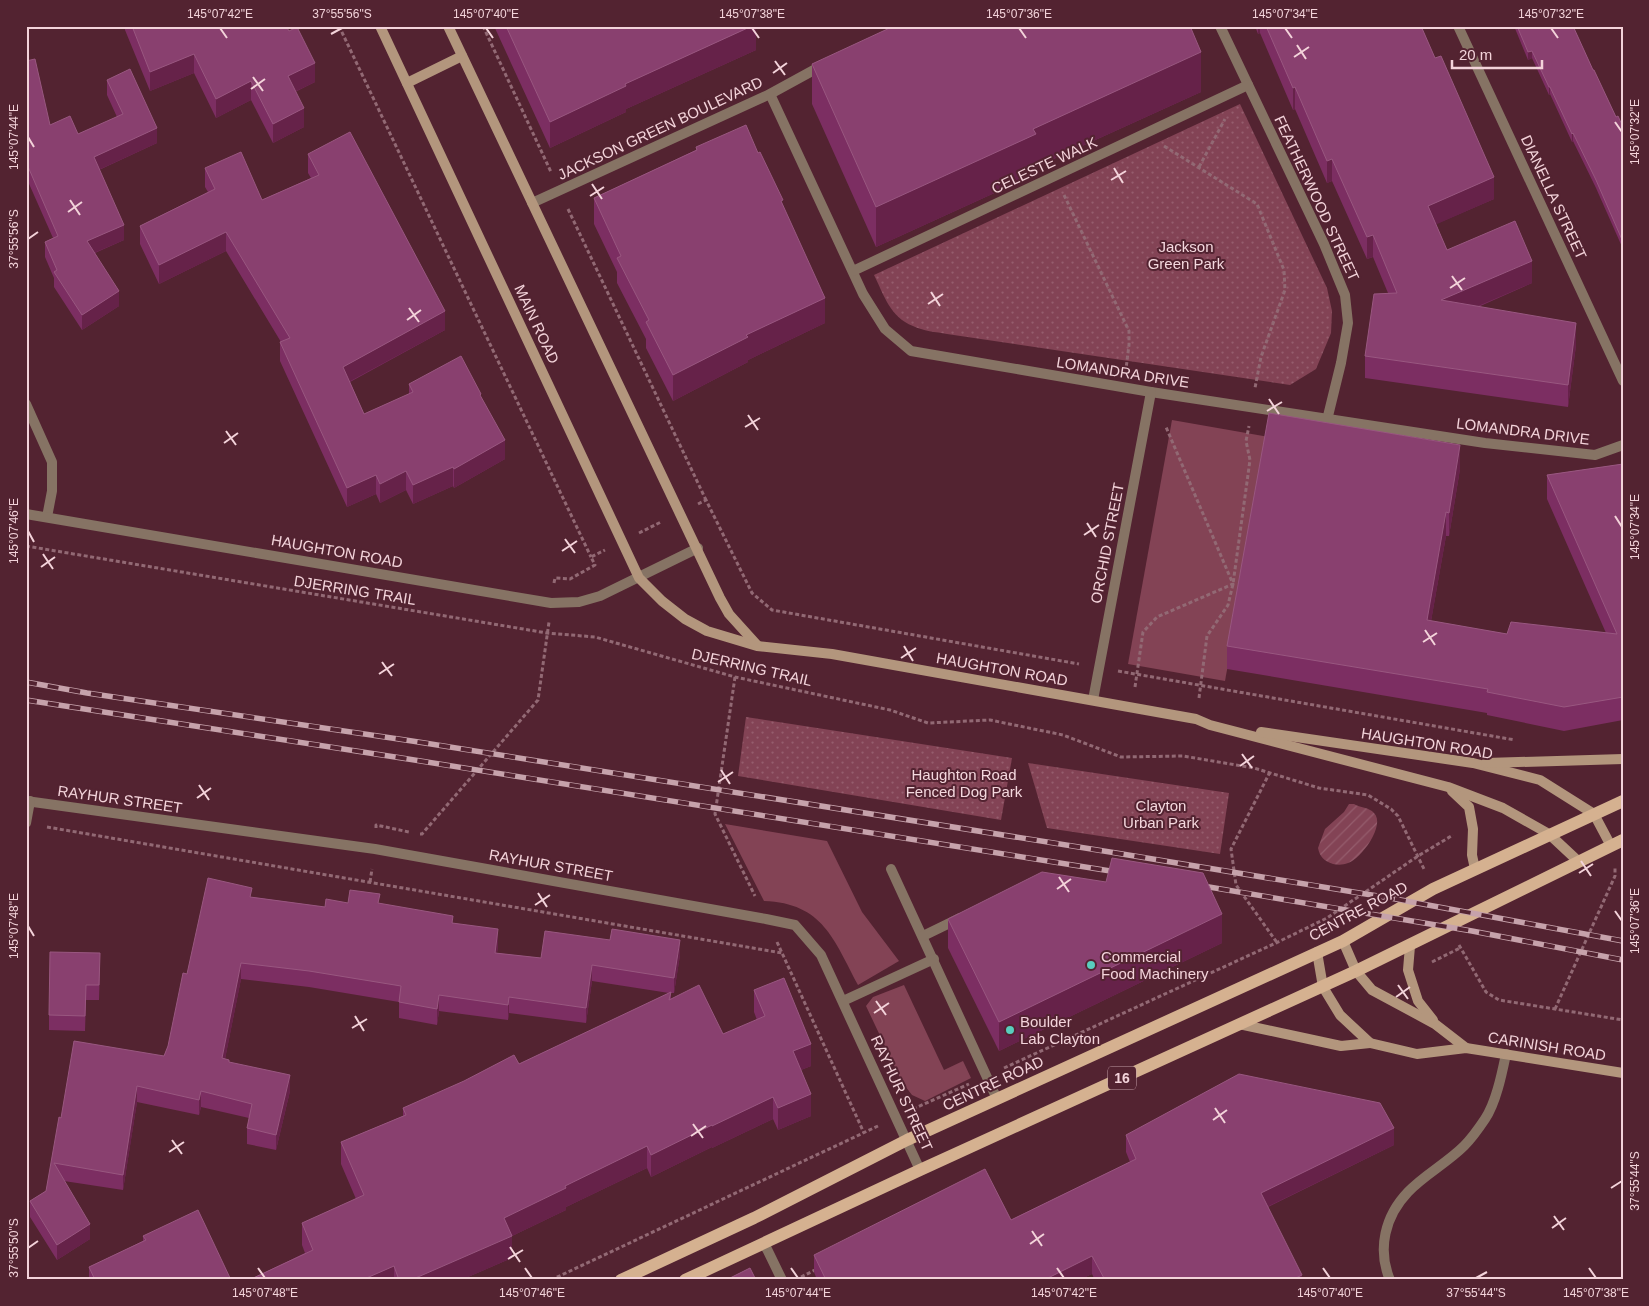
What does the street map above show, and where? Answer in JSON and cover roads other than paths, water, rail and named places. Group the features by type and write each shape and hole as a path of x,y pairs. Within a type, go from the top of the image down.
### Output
{"main road":[{"name":"MAIN ROAD","path":"380,26 639,578"},
{"path":"448,26 729,614 757,646"},
{"path":"407,83 462,56"},
{"name":"HAUGHTON ROAD","path":"639,578 662,601 685,619 707,630 757,646 832,654 1196,719 1210,725 1448,787 1503,808 1549,834 1579,862"},
{"name":"HAUGHTON ROAD","path":"1210,725 1473,763 1540,780 1594,814 1617,843"},
{"path":"1473,763 1623,759"},
{"path":"1448,787 1469,807 1472,828 1472,855 1475,869"},
{"name":"CENTRE ROAD","path":"621,1280 754,1218 908,1140 1343,941 1433,888 1623,801"},
{"name":"16","path":"686,1280 920,1170 1356,972 1617,843"},
{"name":"CARINISH ROAD","path":"1343,941 1356,972 1372,990 1436,1024 1466,1048"},
{"path":"1410,946 1408,970 1418,1001 1436,1024"},
{"name":"CARINISH ROAD","path":"1317,952 1323,987 1340,1015 1370,1043 1417,1054 1466,1048 1623,1073"},
{"path":"1239,1024 1341,1046 1370,1043"}],"street":[{"name":"FEATHERWOOD STREET","path":"1220,26 1324,244 1346,295 1348,323 1342,363 1326,420"},
{"name":"DIANELLA STREET","path":"1458,26 1623,381"},
{"name":"JACKSON GREEN BOULEVARD","path":"532,203 770,94 832,61"},
{"name":"CELESTE WALK","path":"853,271 1248,86"},
{"name":"LOMANDRA DRIVE","path":"770,94 863,294 885,329 911,351 1151,392 1485,443 1595,455 1623,445"},
{"name":"ORCHID STREET","path":"1093,700 1151,392"},
{"path":"26,404 52,462 52,489 47,517"},
{"name":"HAUGHTON ROAD","path":"26,514 551,603 579,602 600,596 698,548"},
{"path":"26,823 28,801"},
{"name":"RAYHUR STREET","path":"28,801 375,849 795,925 821,955 908,1140 920,1170"},
{"path":"891,869 998,1099"},
{"path":"923,936 965,915"},
{"path":"843,1001 934,959"},
{"path":"1390,1280 1383,1248 1389,1219 1408,1192 1464,1146 1487,1118 1500,1084 1506,1054"},
{"path":"764,1243 782,1280"}],"railway":[{"path":"26,682 87,693 412,741 1110,852 1390,898 1623,941"},
{"path":"26,700 1123,873"},
{"path":"1197,885 1472,931 1623,960"}],"place":[{"name":"Commercial Food Machinery","path":"1091,965"},
{"name":"Boulder Lab Clayton","path":"1010,1030"}],"park label":[{"name":"Jackson Green Park","path":"1186,254"},
{"name":"Haughton Road Fenced Dog Park","path":"964,782"},
{"name":"Clayton Urban Park","path":"1161,814"}]}
